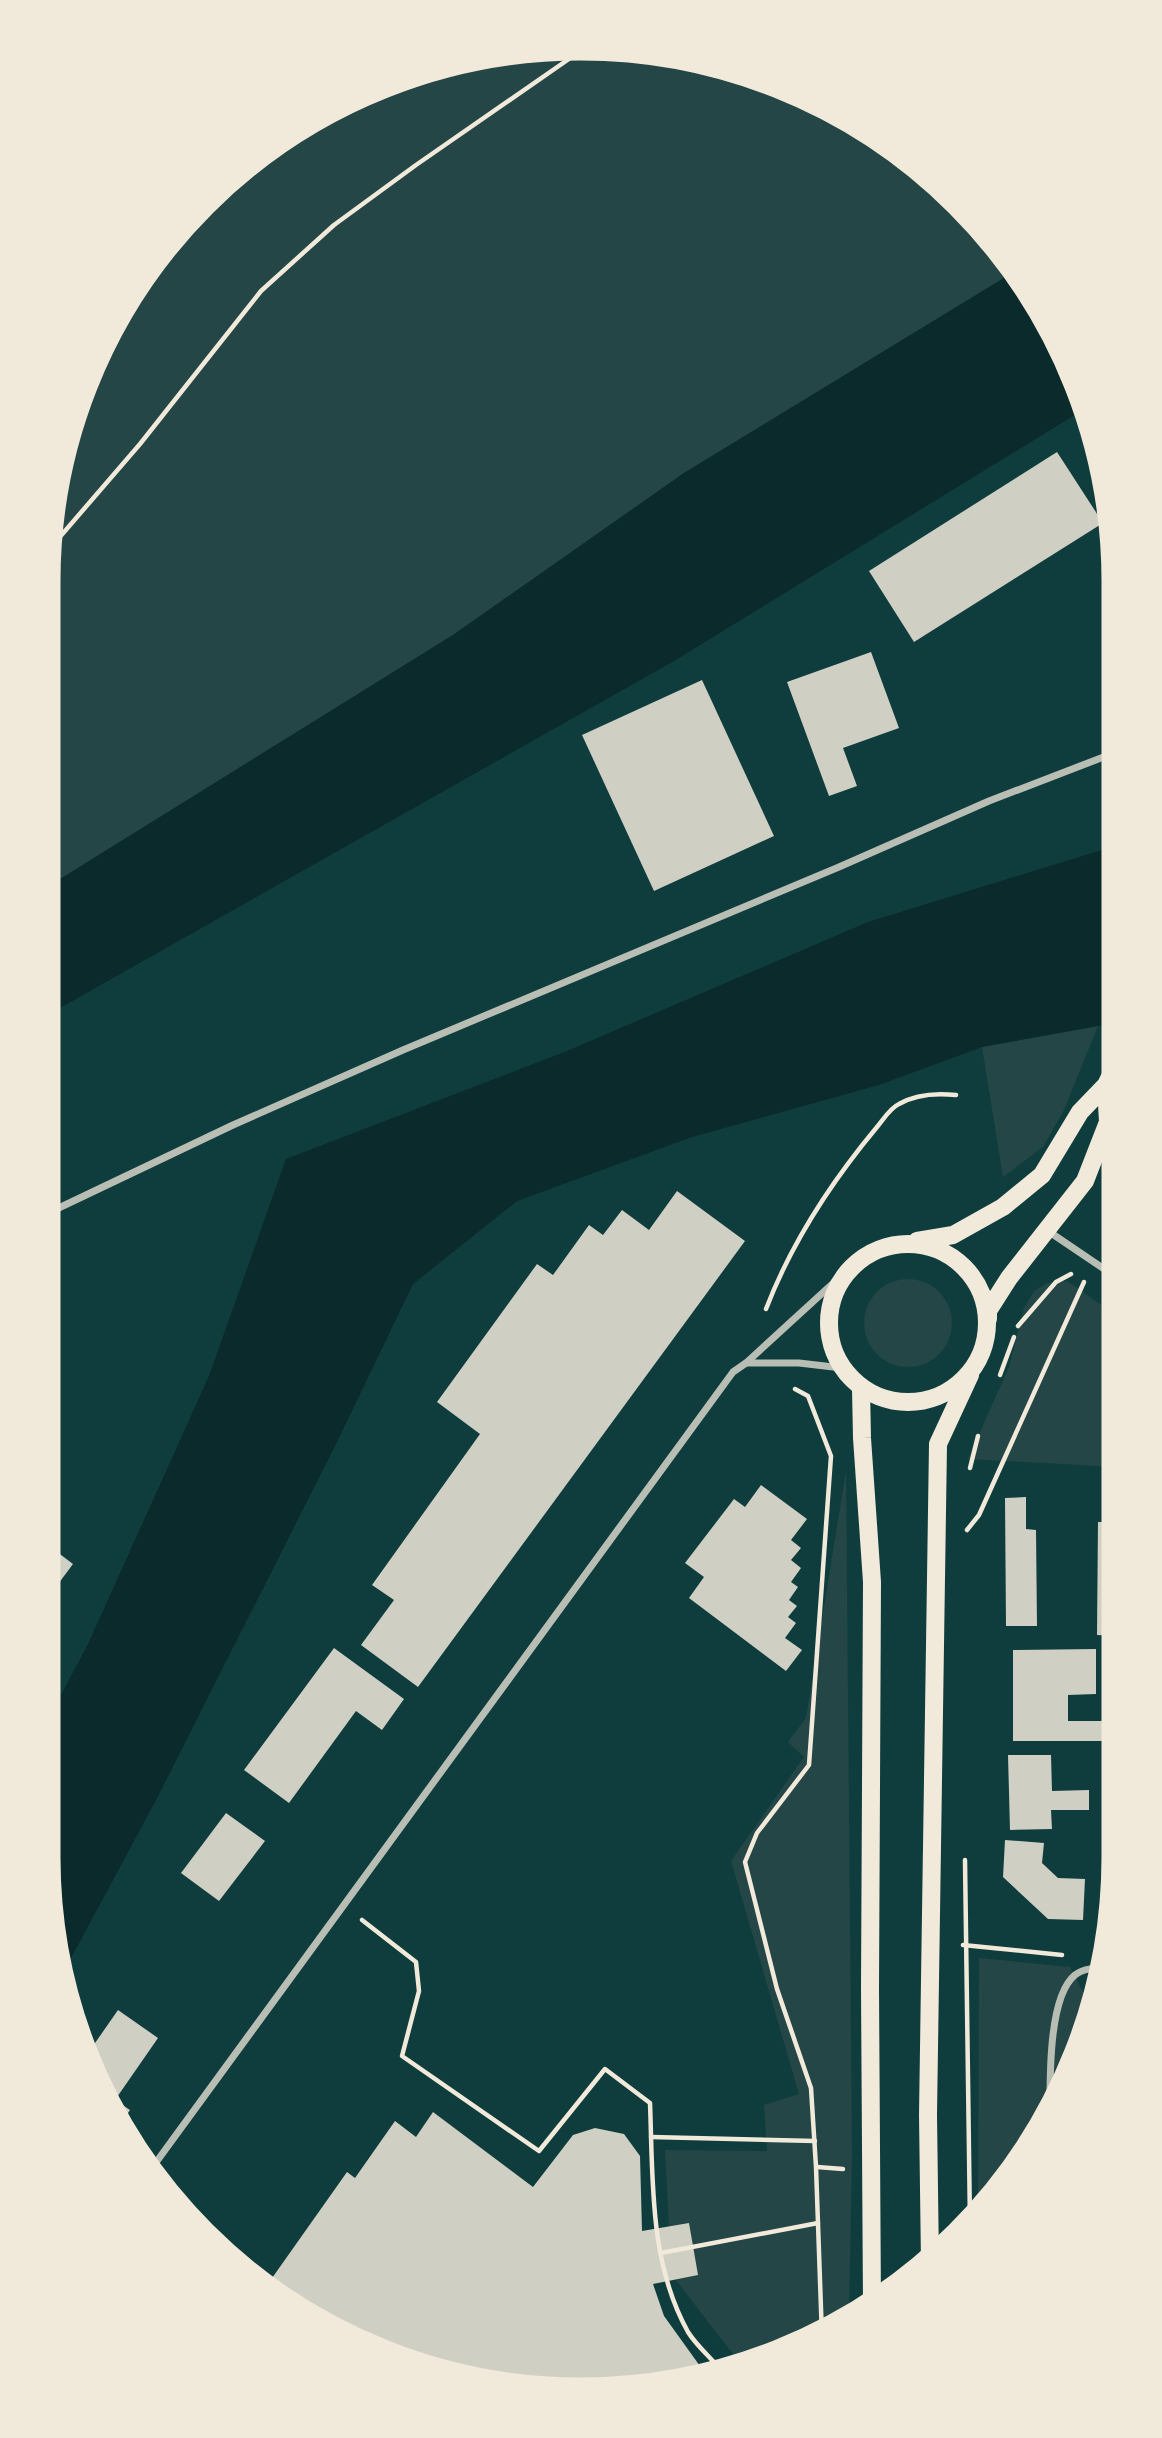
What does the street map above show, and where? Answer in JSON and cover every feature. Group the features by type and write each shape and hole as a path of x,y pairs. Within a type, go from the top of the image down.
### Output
{"main road":[{"path":"970,1375 943,1396 916,1404 898,1403 861,1389 842,1368 834,1354 828,1326 834,1292 852,1266 882,1247 953,1235 1003,1207 1042,1175 1080,1112 1106,1085"},
{"path":"930,2249 928,2115 938,1444 986,1343 989,1311 1009,1278 1048,1231 1084,1181 1106,1127"},
{"path":"882,1247 920,1243 946,1252 966,1268 985,1299 988,1320"},
{"path":"861,1389 872,1582 872,2295"}],"street":[{"path":"56,1209 233,1125 403,1050 989,801 1106,755"},
{"path":"1048,1231 1106,1270"},
{"path":"155,2164 733,1372 852,1266"},
{"path":"746,1363 799,1363 842,1368"},
{"path":"1050,2092 1051,2045 1064,1989 1075,1975 1093,1968"}],"path":[{"path":"58,540 140,444 261,291 334,225 571,56"},
{"path":"764,1315 778,1279 810,1223 857,1151 897,1104 933,1093 956,1095"},
{"path":"936,1569 979,1514 1106,1237"},
{"path":"997,1384 1020,1322 1056,1282 1094,1262"},
{"path":"746,1363 808,1396 831,1456 809,1765 757,1833 745,1862 777,1989 811,2088 822,2324"},
{"path":"969,1471 978,1434"},
{"path":"965,1856 970,2210"},
{"path":"343,1906 416,1962 419,1991 402,2056 539,2151 606,2069 650,2103 654,2217 669,2293 690,2334 716,2364"},
{"path":"930,1942 1072,1956 1093,1968"},
{"path":"651,2137 815,2141"},
{"path":"661,2253 818,2223"}],"shaded area":[{"path":"581,56 650,60 683,66 750,84 782,96 844,126 873,144 901,164 952,210 1008,275 684,473 453,635 56,882 57,547 66,479 84,412 126,318 164,261 235,186 289,144 380,96 445,74 479,66 512,60"},
{"path":"1008,275 1052,349 1078,413 674,661 56,1010 56,882 453,635 684,473"},
{"path":"1106,849 1106,1025 982,1047 879,1085 692,1137 517,1201 413,1284 336,1444 155,1802 67,1965 57,1891 56,1704 88,1644 209,1376 286,1159 567,1051 868,922"},
{"path":"1098,1026 1064,1110 1043,1147 1003,1177 982,1047"},
{"path":"908,1279 925,1283 939,1292 948,1306 952,1323 948,1340 939,1354 925,1363 908,1367 891,1363 877,1354 868,1340 864,1323 868,1306 877,1292 891,1283"},
{"path":"1067,1281 1106,1308 1106,1466 968,1459 1009,1367 1024,1308 1034,1291 1047,1283"},
{"path":"846,1471 852,2151 849,2309 782,2342 736,2358 675,2279 665,2150 767,2151 764,2105 799,2094 731,1861 804,1757 788,1742 806,1718"},
{"path":"979,1958 1070,1967 1087,1996 1066,2058 1036,2120 998,2177 978,2201"}],"building":[{"path":"1057,452 1103,523 914,642 869,571"},
{"path":"871,652 899,728 843,748 857,786 829,796 787,682"},
{"path":"702,680 774,836 654,891 582,735"},
{"path":"677,1191 745,1241 418,1687 361,1645 394,1600 372,1585 480,1434 437,1402 537,1264 553,1275 589,1225 603,1235 622,1210 649,1230"},
{"path":"761,1485 807,1519 791,1540 801,1548 791,1560 801,1568 791,1582 798,1587 789,1600 797,1606 788,1617 796,1623 785,1638 802,1650 786,1671 689,1598 704,1577 685,1563 734,1499 745,1507"},
{"path":"1026,1497 1026,1529 1036,1530 1037,1626 1006,1626 1005,1498"},
{"path":"1098,1522 1106,1522 1106,1635 1097,1635"},
{"path":"56,1551 73,1564 56,1587"},
{"path":"334,1648 404,1699 382,1730 356,1711 289,1803 244,1770"},
{"path":"1096,1649 1096,1694 1068,1695 1068,1721 1102,1721 1102,1741 1013,1741 1013,1650"},
{"path":"1008,1755 1051,1755 1052,1791 1089,1790 1089,1810 1051,1810 1052,1829 1010,1830"},
{"path":"226,1813 265,1841 219,1901 181,1873"},
{"path":"1005,1840 1044,1843 1042,1863 1058,1878 1085,1879 1083,1920 1048,1919 1003,1877"},
{"path":"118,2010 158,2038 115,2099 92,2047"},
{"path":"116,2101 130,2110 125,2118"},
{"path":"433,2112 533,2187 573,2135 595,2128 624,2134 640,2156 642,2231 689,2223 698,2275 653,2284 664,2316 701,2368 650,2378 581,2382 512,2378 479,2372 412,2354 380,2342 318,2312 270,2281 347,2172 355,2178 395,2121 416,2137"}]}
